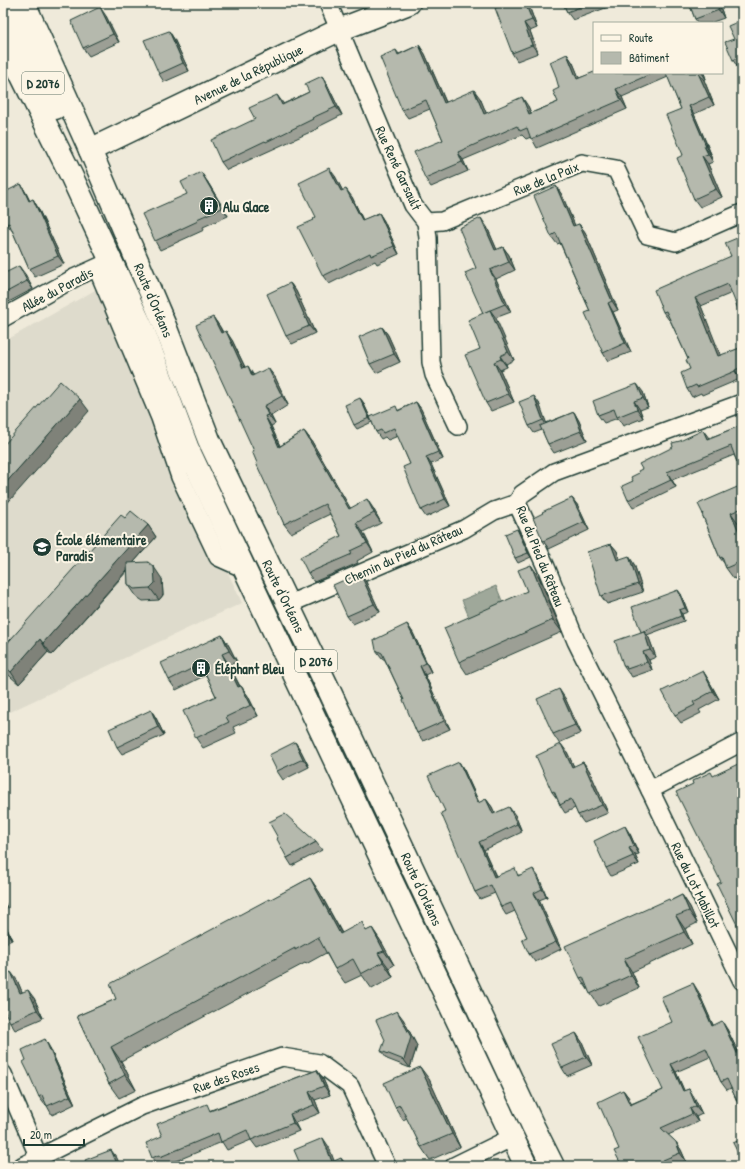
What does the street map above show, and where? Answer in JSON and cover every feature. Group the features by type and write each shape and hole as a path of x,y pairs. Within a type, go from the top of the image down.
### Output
{"main road":[{"name":"Route d'Orléans","path":"24,3 90,150 165,326 209,440 553,1166"},
{"name":"Avenue de la République","path":"90,150 339,30 409,3"},
{"name":"D 2076","path":"3,8 22,39 67,134 90,150"},
{"name":"Route d'Orléans","path":"3,38 71,176 104,265 144,332 188,449 526,1166"},
{"path":"71,176 90,150"}],"street":[{"name":"Rue René Garsault","path":"328,3 413,205 426,222 428,238 431,362 434,375 458,426"},
{"name":"Rue de la Paix","path":"426,222 442,221 582,163 616,170 647,235 676,242 742,213"},
{"name":"Allée du Paradis","path":"3,318 76,277 104,265"},
{"name":"Rue du Pied du Râteau","path":"650,790 576,641 546,567 517,503 522,494 554,472 742,404"},
{"name":"Chemin du Pied du Râteau","path":"288,604 464,528 494,511 517,503"},
{"path":"650,790 742,742"},
{"name":"Rue du Lot Mabillot","path":"650,790 742,981"},
{"name":"Rue des Roses","path":"22,1166 45,1159 142,1106 282,1057 319,1063 350,1086 388,1166"},
{"path":"3,1074 45,1159"},
{"path":"454,1166 512,1137"}],"shaded area":[{"path":"97,289 242,603 3,715 3,342"},
{"path":"496,586 503,603 469,617 462,600"}],"building":[{"path":"508,3 525,3 532,20 524,23 532,45 512,53 495,8"},
{"path":"563,3 591,3 567,12"},
{"path":"689,3 716,3 719,10 695,19"},
{"path":"100,7 113,34 83,48 71,21"},
{"path":"742,20 742,56 733,60 725,42 734,39 728,26"},
{"path":"169,31 183,63 159,74 144,40"},
{"path":"419,45 444,103 474,90 484,114 522,97 529,114 558,102 553,91 559,88 550,62 567,54 577,79 593,72 593,74 651,74 616,89 621,100 531,139 527,128 520,131 517,126 458,152 462,162 425,178 414,152 443,140 426,100 402,110 380,57 396,50 398,55"},
{"path":"666,74 698,74 709,97 689,106 706,146 704,146 708,154 702,156 716,189 694,199 677,158 683,155 666,115 681,109"},
{"path":"322,76 336,107 266,142 265,141 221,162 211,140 255,119 249,108 277,95 282,105 309,92 305,84"},
{"path":"329,168 341,191 346,189 362,220 379,213 394,246 371,256 370,253 323,276 298,227 314,220 313,219 316,217 299,183"},
{"path":"201,172 222,208 155,241 142,214 187,194 181,182"},
{"path":"21,184 29,201 33,199 58,256 29,269 9,223 7,224 3,215 3,193"},
{"path":"556,186 573,226 579,224 612,301 608,303 625,343 603,353 585,313 590,311 556,233 551,236 534,196"},
{"path":"481,218 495,250 503,247 509,262 490,270 505,304 483,313 465,273 476,268 459,228"},
{"path":"742,236 742,319 728,284 695,298 718,356 740,348 742,354 742,367 697,387 696,385 687,389 681,373 690,369 686,360 688,359 666,311 663,312 654,290 731,256 725,243"},
{"path":"19,266 27,281 3,294 3,274"},
{"path":"290,283 309,326 286,336 267,294"},
{"path":"490,310 508,352 500,356 501,359 494,362 508,394 486,403 465,355 480,349 468,320"},
{"path":"213,317 221,333 226,331 243,368 248,366 252,376 268,368 282,396 264,406 268,415 265,416 279,447 304,431 349,509 367,499 374,513 356,523 367,543 350,551 352,554 308,573 300,557 341,536 325,504 284,524 256,463 252,451 254,451 196,325"},
{"path":"382,327 394,354 370,364 359,337"},
{"path":"60,381 80,399 3,486 3,446"},
{"path":"637,384 643,398 634,401 637,409 617,417 614,409 598,415 593,401"},
{"path":"534,396 543,420 529,426 519,402"},
{"path":"360,398 369,418 354,425 345,405"},
{"path":"416,402 438,452 426,457 445,499 421,510 403,467 410,464 394,428 383,433 381,430 376,432 370,417 396,406 398,411"},
{"path":"574,412 581,431 548,444 540,426"},
{"path":"742,425 742,460 737,462 731,446 667,472 671,480 628,500 622,486 633,481 631,477 639,473 638,471 642,469 639,464 673,447 672,443 680,441 703,430 707,439"},
{"path":"742,485 742,508 731,513 742,539 742,561 726,568 722,557 720,558 698,504"},
{"path":"572,498 584,522 543,541 533,518 543,513 542,512"},
{"path":"131,511 148,525 43,643 40,639 11,672 3,665 3,648 121,515 125,518"},
{"path":"517,529 528,553 515,558 505,534"},
{"path":"611,544 617,560 629,556 638,584 601,596 587,552"},
{"path":"148,562 154,567 155,583 150,588 134,589 128,584 127,563"},
{"path":"531,565 553,620 459,662 444,628 527,591 518,570"},
{"path":"360,573 374,604 347,616 333,585"},
{"path":"678,590 685,608 679,610 681,616 641,632 632,607"},
{"path":"407,624 426,663 420,666 444,721 417,733 404,700 382,653 376,650 374,640"},
{"path":"644,631 650,650 643,652 647,662 627,669 626,666 624,667 615,641"},
{"path":"222,635 229,651 222,654 238,687 241,686 251,705 226,717 229,722 196,738 183,711 216,696 201,664 169,680 161,663"},
{"path":"703,671 713,691 693,702 695,705 675,715 662,691"},
{"path":"559,689 575,725 553,734 537,699"},
{"path":"151,710 158,727 117,747 109,729"},
{"path":"295,742 303,759 277,771 269,755"},
{"path":"561,744 572,767 583,762 602,805 578,815 571,799 560,805 554,791 552,792 536,756"},
{"path":"459,762 478,803 486,799 493,814 509,807 517,824 479,842 494,877 515,868 518,876 533,869 542,889 534,893 556,942 529,954 522,939 527,937 511,903 501,907 491,885 475,892 441,813 445,811 428,776"},
{"path":"740,763 742,767 742,876 740,877 742,882 742,935 717,884 721,882 676,792 693,784 692,781 711,772 713,776"},
{"path":"285,814 316,842 287,858 269,822"},
{"path":"625,826 634,846 629,848 633,856 606,868 594,841"},
{"path":"310,878 340,934 362,922 366,931 372,928 384,951 378,953 383,962 361,974 353,959 335,969 318,937 111,1047 125,1075 109,1084 77,1016 116,999 110,984"},
{"path":"682,895 689,911 676,916 684,932 624,959 631,975 590,994 583,977 580,978 565,946 669,899 670,901"},
{"path":"3,924 6,931 3,933"},
{"path":"11,972 20,993 28,990 37,1010 10,1022 3,1008 3,975"},
{"path":"693,983 712,1026 722,1021 742,1064 742,1112 727,1079 721,1082 706,1048 671,1064 683,1091 689,1089 696,1106 690,1109 692,1114 661,1128 676,1142 680,1153 663,1160 666,1166 622,1166 614,1151 619,1149 598,1102 623,1090 630,1105 663,1090 638,1037 672,1022 661,997"},
{"path":"397,1011 411,1037 404,1060 381,1051 385,1040 376,1020"},
{"path":"576,1033 586,1057 562,1068 551,1044"},
{"path":"45,1039 70,1096 47,1106 42,1095 39,1097 23,1062 26,1060 22,1050"},
{"path":"420,1067 452,1134 421,1147 400,1105 395,1107 384,1083"},
{"path":"317,1070 324,1086 309,1092 314,1105 290,1114 293,1123 251,1140 247,1130 221,1142 218,1133 160,1157 159,1155 152,1158 146,1143 162,1136 157,1124 207,1104 210,1111"},
{"path":"323,1138 332,1162 341,1158 344,1166 301,1166 294,1150"},
{"path":"742,1139 742,1161 733,1143"},
{"path":"111,1150 118,1166 87,1166 85,1160"}],"place":[{"name":"Alu Glace","path":"209,206"},
{"name":"École élémentaire Paradis","path":"42,547"},
{"name":"Éléphant Bleu","path":"201,668"}]}
